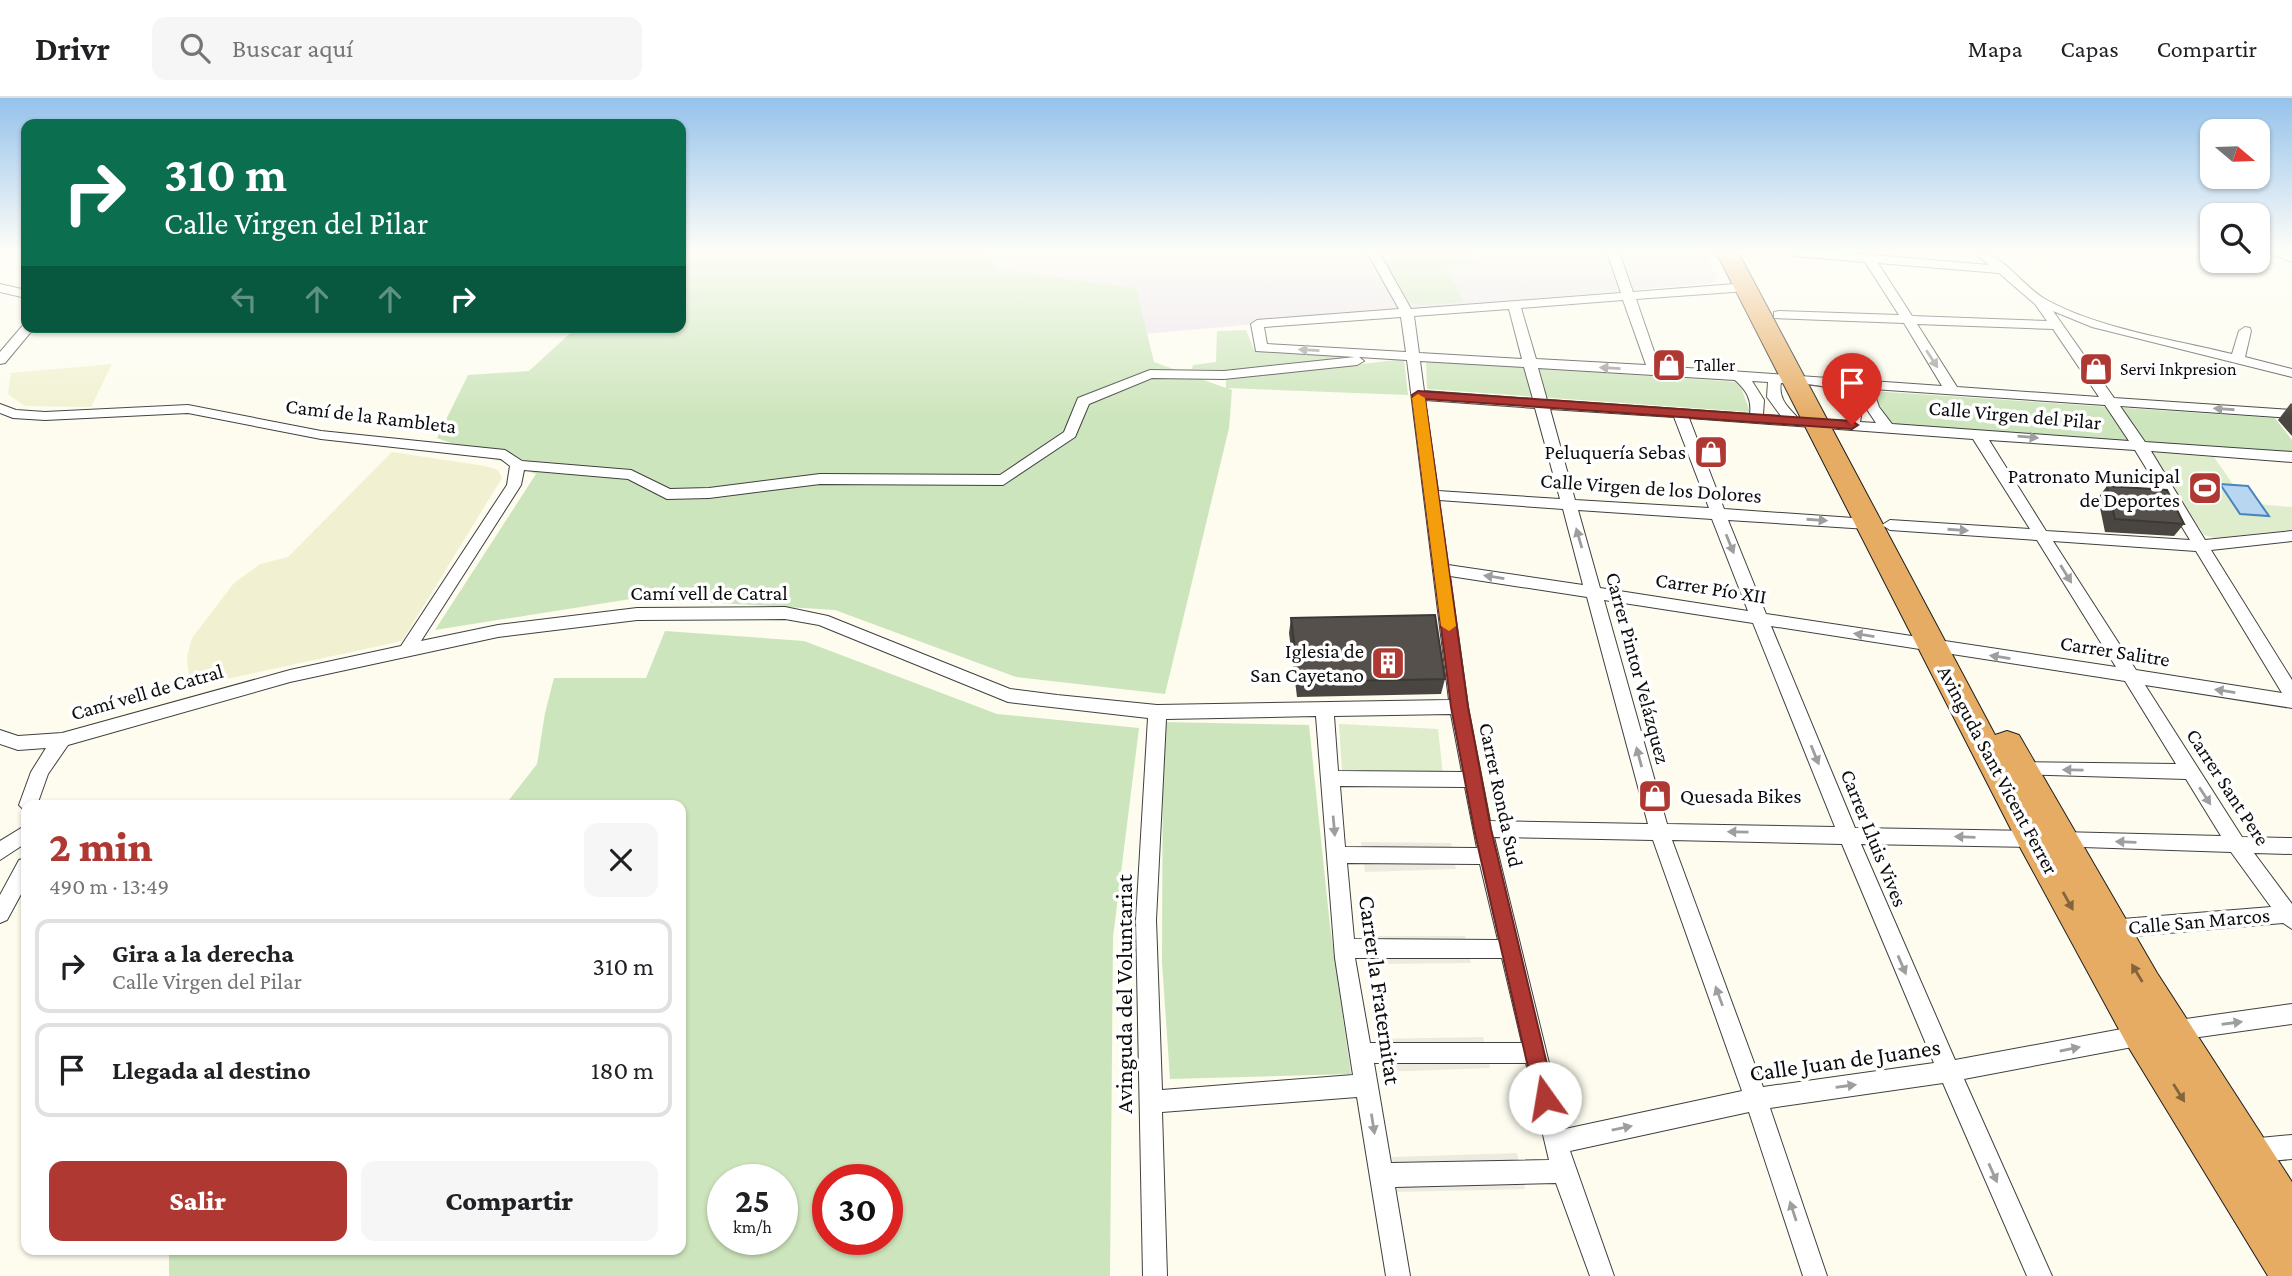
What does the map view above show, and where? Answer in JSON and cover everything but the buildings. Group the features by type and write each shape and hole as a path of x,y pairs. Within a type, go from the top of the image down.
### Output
{"highway":[{"name":"Avinguda Sant Vicent Ferrer","path":"1759,307 1805,381"},
{"name":"Avinguda Sant Vicent Ferrer","path":"1775,307 1824,423 1944,648 2047,839 2292,1274"},
{"name":"Avinguda Sant Vicent Ferrer","path":"1944,648 2021,769 2047,839 2110,929 2158,1033 2292,1220"}],"street":[{"path":"1404,307 1407,313 1479,307"},
{"name":"Carrer Pintor Velázquez","path":"1515,307 1658,830 1756,1099 1815,1276"},
{"path":"1632,307 1654,370"},
{"path":"1899,307 1952,390"},
{"path":"2044,307 2140,446 2198,546 2292,695"},
{"path":"2055,307 2097,324 2292,373"},
{"name":"Calle Virgen del Pilar","path":"1407,313 1257,324 1261,348 1654,370 2292,414"},
{"name":"Carrer Ronda Sud","path":"1407,313 1460,707 1482,829 1555,1143 1602,1276"},
{"path":"1779,315 2056,326"},
{"path":"2238,358 2245,331"},
{"path":"0,360 24,333"},
{"name":"Camí de la Rambleta","path":"0,408 13,414 27,415 188,409 321,435 492,452 505,455 519,465 631,475 667,494 709,493 820,479 1003,480 1070,434 1083,401 1150,374 1224,375 1413,355"},
{"path":"1740,377 1758,397 1760,407 1756,417"},
{"path":"1805,381 1771,388 1773,398 1824,423"},
{"path":"1866,385 1870,405 1886,426"},
{"name":"Calle Virgen del Pilar","path":"1418,395 1886,426 2292,457"},
{"name":"Carrer Lluis Vives","path":"1679,412 1847,834 1947,1072 2040,1276"},
{"path":"0,422 27,415"},
{"name":"Carrer Sant Pere","path":"1977,433 2237,845 2290,917"},
{"path":"407,650 514,485 519,465"},
{"name":"Calle Virgen de los Dolores","path":"1432,495 1569,502 2198,546 2292,536"},
{"name":"Carrer Pío XII","path":"1441,569 1944,648"},
{"name":"Camí vell de Catral","path":"0,737 18,743 62,740 290,676 407,650 498,631 636,614 785,613 822,620 1008,695 1157,712 1460,707"},
{"name":"Carrer Salitre","path":"1944,648 2292,701"},
{"name":"Carrer la Fraternitat","path":"1324,709 1345,948 1398,1276"},
{"name":"Avinguda del Voluntariat","path":"1155,1276 1146,920 1157,712"},
{"path":"30,800 40,772 62,740"},
{"path":"2021,769 2190,772"},
{"path":"1330,778 1473,780"},
{"path":"1482,829 1658,830 2292,846"},
{"path":"0,852 21,837"},
{"path":"1337,855 1489,856"},
{"path":"0,914 21,875"},
{"name":"Calle San Marcos","path":"2110,929 2290,917"},
{"path":"1345,948 1511,949"},
{"name":"Calle Juan de Juanes","path":"1555,1143 1756,1099 1947,1072 2158,1033 2292,1014"},
{"path":"1361,1053 1534,1053"},
{"path":"1149,1102 1366,1085"},
{"path":"2245,1151 2292,1147"},
{"path":"1381,1175 1563,1171"}],"shaded area":[{"path":"1140,307 1446,307 1145,334"},
{"path":"1361,842 1451,843 1456,869 1365,872"},
{"path":"1375,936 1465,936 1471,963 1379,964"},
{"path":"1483,1037 1490,1068 1380,1072 1375,1039"},
{"path":"1517,1153 1525,1189 1397,1192 1392,1157"}],"green space":[{"path":"686,307 1141,307 1154,362 1226,388 1226,380 1404,359 1408,395 1228,388 1232,390 1229,428 1165,694 1016,677 835,610 637,598 435,630 536,474 437,438 468,375 529,371 570,333 686,333"},
{"path":"1246,330 1254,350 1371,355 1226,370 1192,369 1193,365 1216,362 1217,331"},
{"path":"1426,361 1739,382 1750,412 1427,389"},
{"path":"112,364 91,407 25,406 8,394 11,373"},
{"path":"1872,391 2275,418 2292,440 2292,453 1887,424"},
{"path":"392,452 485,466 498,470 502,478 402,641 190,687 187,657 192,638 234,583 260,564 288,557"},
{"name":"Patronato Municipal de Deportes","path":"2150,452 2214,457 2246,503 2292,507 2292,530 2215,538 2204,535"},
{"path":"665,631 804,641 997,714 1139,728 1113,937 1110,1276 169,1276 169,1255 686,1255 686,800 509,800 537,764 554,678 646,678"},
{"path":"1163,722 1309,725 1330,926 1351,1074 1170,1079 1162,962"},
{"path":"1339,724 1438,729 1443,775 1342,770"}],"water":[{"path":"2220,484 2248,486 2269,516 2240,514"}],"slow traffic":[{"path":"1418,398 1449,626"}],"place":[{"name":"Taller","path":"1669,365"},
{"name":"Servi Inkpresion","path":"2096,369"},
{"name":"Peluquería Sebas","path":"1711,452"},
{"name":"Patronato Municipal de Deportes","path":"2205,488"},
{"name":"Iglesia de San Cayetano","path":"1388,663"},
{"name":"Quesada Bikes","path":"1655,796"}],"route":[{"path":"1545,1098 1482,829 1460,707 1418,395 1852,425"}]}
